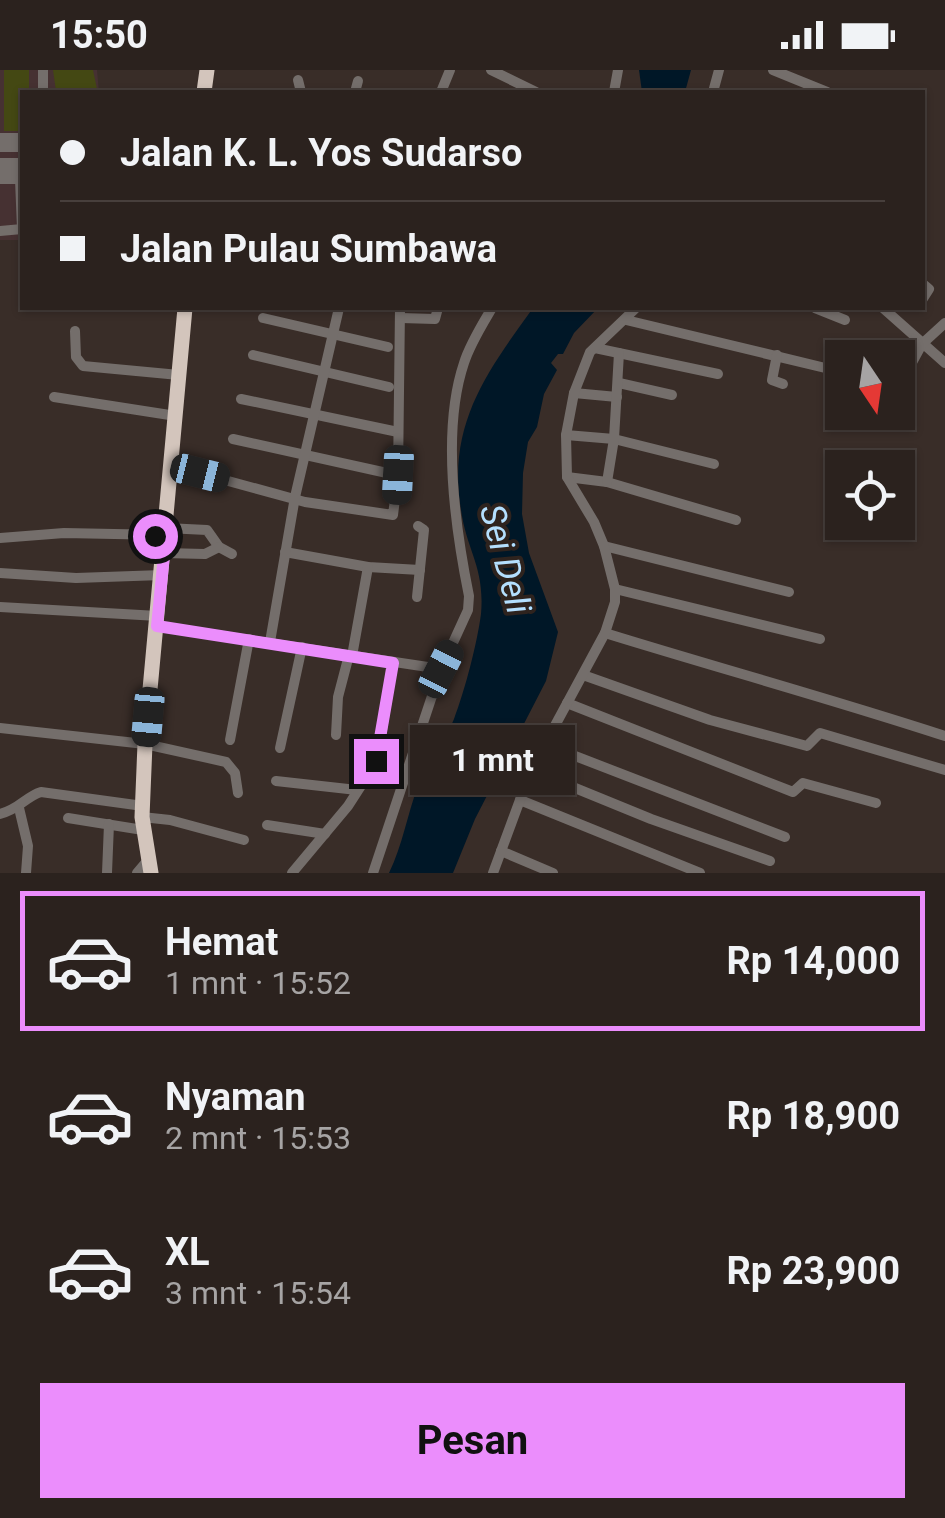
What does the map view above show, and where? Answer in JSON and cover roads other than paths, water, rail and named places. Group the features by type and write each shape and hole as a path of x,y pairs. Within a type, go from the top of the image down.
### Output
{"highway":[{"path":"146,869 145,744 185,310"}],"street":[{"path":"491,70 532,90"},
{"path":"772,70 822,90"},
{"path":"298,80 300,90"},
{"path":"270,642 295,497 339,310"},
{"path":"200,473 305,502 393,516 401,313 435,320 438,310"},
{"path":"373,873 441,669 468,610 455,499 456,392 464,361 491,310"},
{"path":"493,873 531,770 605,633 615,602 616,589 604,546 567,476 566,435 574,393 590,352 634,310"},
{"path":"819,310 845,320"},
{"path":"885,310 945,363"},
{"path":"263,318 388,347"},
{"path":"626,320 825,368"},
{"path":"915,357 922,344 945,323"},
{"path":"75,331 76,357 83,366 180,375"},
{"path":"595,348 718,374"},
{"path":"607,482 619,353"},
{"path":"777,355 772,380 783,384"},
{"path":"252,356 389,387"},
{"path":"618,382 672,395"},
{"path":"574,393 617,397"},
{"path":"54,397 176,416"},
{"path":"240,399 398,432"},
{"path":"566,435 614,439 714,464"},
{"path":"233,439 387,473"},
{"path":"567,476 607,482 736,520"},
{"path":"417,597 424,530 418,526"},
{"path":"0,538 207,530 219,548 232,554"},
{"path":"604,546 789,592"},
{"path":"164,553 205,554 219,548"},
{"path":"286,552 420,570"},
{"path":"336,736 338,697 368,566"},
{"path":"0,573 76,578 162,576"},
{"path":"616,589 820,639"},
{"path":"0,607 157,621 441,669"},
{"path":"605,633 945,736"},
{"path":"230,740 249,639"},
{"path":"280,748 302,647"},
{"path":"292,873 376,761 393,663"},
{"path":"583,675 710,720 807,746 820,733 945,770"},
{"path":"567,704 793,792 802,783 876,803"},
{"path":"0,728 145,744 226,762 235,773 238,793"},
{"path":"544,744 785,837"},
{"path":"531,770 651,820 770,861"},
{"path":"276,781 357,790"},
{"path":"0,814 19,808 32,795 45,792 143,819"},
{"path":"520,800 700,873"},
{"path":"19,808 28,846 26,873"},
{"path":"68,818 109,824 170,820 244,840"},
{"path":"107,873 109,824"},
{"path":"267,825 325,834"},
{"path":"501,850 553,873"}],"water":[{"path":"639,70 691,70 686,90 642,90"},
{"name":"Sei Deli","path":"532,310 596,310 574,333 563,354 551,363 557,370 544,394 537,427 528,442 523,473 522,514 529,553 558,632 546,681 475,819 453,873 389,873 421,777 454,719 479,626 482,598 461,510 460,452 474,402"}]}
